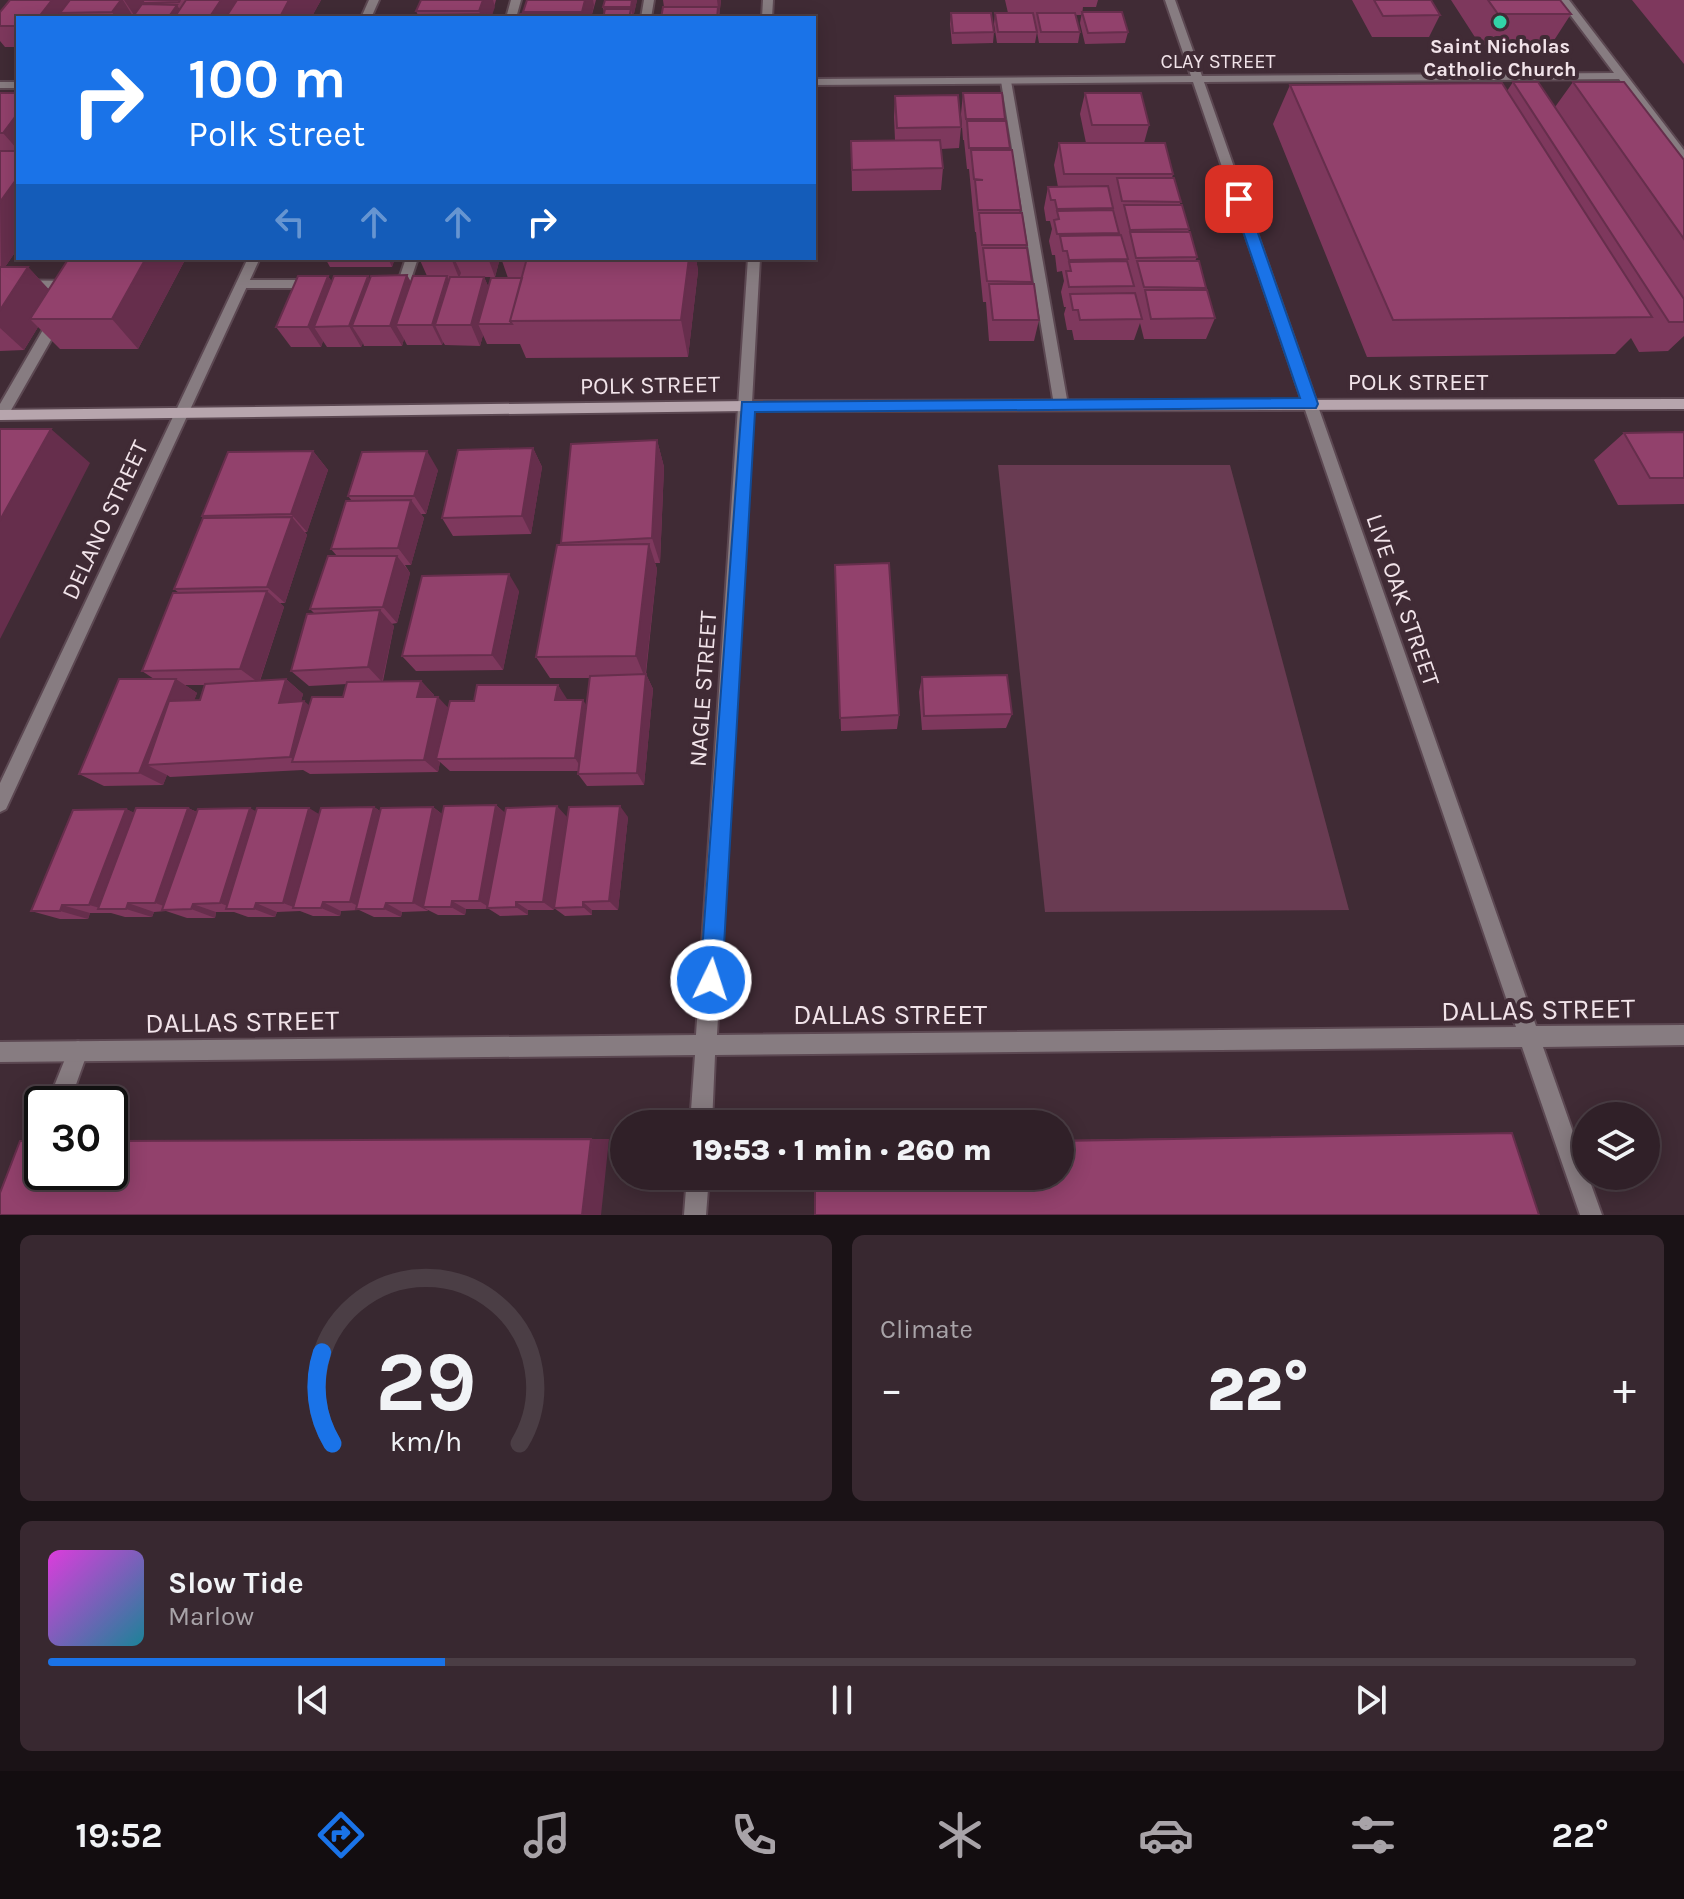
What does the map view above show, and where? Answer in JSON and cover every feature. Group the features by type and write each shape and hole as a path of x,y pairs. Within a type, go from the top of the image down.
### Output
{"main road":[{"name":"POLK STREET","path":"0,415 747,406 1684,404"}],"street":[{"name":"LIVE OAK STREET","path":"1170,0 1591,1215"},
{"path":"1564,0 1684,158"},
{"name":"CLAY STREET","path":"816,82 1621,76"},
{"path":"1006,81 1061,405"},
{"name":"DELANO STREET","path":"0,803 253,260"},
{"path":"411,260 396,285 418,285"},
{"name":"NAGLE STREET","path":"702,1110 754,260"},
{"path":"0,415 84,271"},
{"path":"0,284 69,297"},
{"path":"242,284 331,285"},
{"name":"DALLAS STREET","path":"0,1052 1684,1035"},
{"path":"65,1086 78,1051"},
{"path":"695,1215 697,1190"}],"shaded area":[{"path":"998,465 1230,465 1349,910 1045,912"}],"building":[{"path":"10,0 52,0 40,16 16,16 16,26 0,26 0,12"},
{"path":"70,0 121,0 112,12 60,13"},
{"path":"144,0 180,0 142,3"},
{"path":"186,0 221,0 210,16 175,16"},
{"path":"237,0 289,0 281,16 227,16"},
{"path":"421,0 483,0 479,11 416,11"},
{"path":"527,0 585,0 582,12 523,12"},
{"path":"605,0 632,0 631,7 603,7"},
{"path":"1374,0 1431,0 1440,15 1383,16"},
{"path":"1488,0 1560,0 1571,14 1498,14"},
{"path":"142,4 177,5 169,16 133,16"},
{"path":"663,7 718,7 717,16 661,16"},
{"path":"605,9 631,9 629,16 603,16"},
{"path":"1082,12 1122,12 1128,32 1088,33"},
{"path":"951,13 991,13 994,32 953,33"},
{"path":"995,13 1033,13 1037,32 998,32"},
{"path":"1037,13 1075,13 1080,32 1041,32"},
{"path":"485,14 484,16 417,15"},
{"path":"520,14 586,14 586,16"},
{"path":"57,15 109,15 108,16"},
{"path":"1513,82 1538,82 1684,299 1684,322 1669,322"},
{"path":"1573,82 1624,82 1684,160 1684,239"},
{"path":"1502,83 1652,317 1393,320 1290,85"},
{"path":"0,93 16,93 16,116 0,133"},
{"path":"963,93 1002,93 1005,119 966,119"},
{"path":"1085,93 1141,93 1149,125 1092,125"},
{"path":"958,95 961,127 897,128 895,96"},
{"path":"967,121 1006,121 1010,148 969,148"},
{"path":"940,140 943,168 852,170 851,141"},
{"path":"1059,143 1165,143 1173,174 1064,174"},
{"path":"971,150 1012,150 1021,210 978,210 975,180 983,180 974,179"},
{"path":"0,151 16,151 16,180 0,202"},
{"path":"1117,178 1174,178 1181,202 1122,201"},
{"path":"1108,186 1113,208 1057,209 1048,187"},
{"path":"1124,205 1182,205 1189,229 1130,230"},
{"path":"1113,210 1119,233 1057,234 1054,220 1059,219 1057,211"},
{"path":"979,213 1022,213 1027,245 982,245"},
{"path":"1130,232 1190,232 1197,257 1136,258"},
{"path":"1121,235 1128,259 1069,260 1067,251 1063,251 1060,236"},
{"path":"983,248 1027,248 1032,282 987,281"},
{"path":"68,260 145,260 112,319 30,319"},
{"path":"526,260 689,260 681,320 510,321"},
{"path":"1127,261 1134,286 1069,287 1066,271 1071,271 1069,262"},
{"path":"1137,261 1199,261 1206,288 1144,287"},
{"path":"0,267 28,267 0,310"},
{"path":"407,275 390,326 352,326 371,276"},
{"path":"298,276 328,276 308,327 276,327"},
{"path":"334,276 368,276 349,326 314,327"},
{"path":"413,276 447,276 432,325 396,325"},
{"path":"450,277 484,277 471,325 435,325"},
{"path":"491,278 522,278 510,321 512,324 478,324"},
{"path":"989,284 1034,284 1039,320 993,320"},
{"path":"1145,290 1207,290 1215,318 1151,319"},
{"path":"1135,293 1142,319 1080,320 1078,310 1073,310 1070,294"},
{"path":"0,429 51,429 0,520"},
{"path":"1684,432 1684,478 1650,478 1624,433"},
{"path":"657,440 652,538 561,543 571,444"},
{"path":"533,448 522,516 442,518 458,450"},
{"path":"313,451 291,514 202,516 228,452"},
{"path":"427,451 414,496 348,496 362,452"},
{"path":"411,500 398,548 331,549 346,501"},
{"path":"292,517 267,587 174,589 203,518"},
{"path":"649,544 636,656 536,657 557,545"},
{"path":"328,556 397,556 383,607 310,609"},
{"path":"889,563 899,715 840,718 835,565"},
{"path":"509,574 492,655 402,656 422,576"},
{"path":"267,591 240,669 142,671 173,593"},
{"path":"380,610 368,667 291,671 307,614"},
{"path":"646,674 637,773 578,774 590,676"},
{"path":"1007,675 1012,714 924,716 922,677"},
{"path":"119,679 176,679 139,773 79,774"},
{"path":"286,679 279,703 304,701 290,757 147,765 169,701 200,700 205,684"},
{"path":"421,681 417,697 438,697 424,760 292,762 312,697 343,697 347,682"},
{"path":"477,685 558,685 555,700 583,700 575,758 436,759 450,701 474,701"},
{"path":"496,805 479,901 452,901 451,907 423,907 444,806"},
{"path":"557,806 543,902 516,902 516,907 487,908 506,808"},
{"path":"620,806 609,901 583,902 583,907 554,908 569,807"},
{"path":"374,807 350,902 323,902 321,908 293,908 321,808"},
{"path":"433,807 413,903 386,903 384,909 356,909 381,808"},
{"path":"136,808 188,808 155,903 128,903 126,909 98,909"},
{"path":"250,808 220,903 193,904 191,909 162,910 198,809"},
{"path":"257,808 309,808 283,903 256,903 254,909 226,909"},
{"path":"126,809 89,905 62,905 60,911 31,911 73,810"},
{"path":"1512,1133 1539,1215 815,1215 815,1190 1074,1190 1074,1141"},
{"path":"591,1139 582,1215 0,1215 0,1193 20,1141 24,1141 24,1190 128,1190 128,1141"}],"place":[{"name":"Saint Nicholas Catholic Church","path":"1500,22"}],"route":[{"path":"711,980 747,406 1310,404 1239,199"}]}
